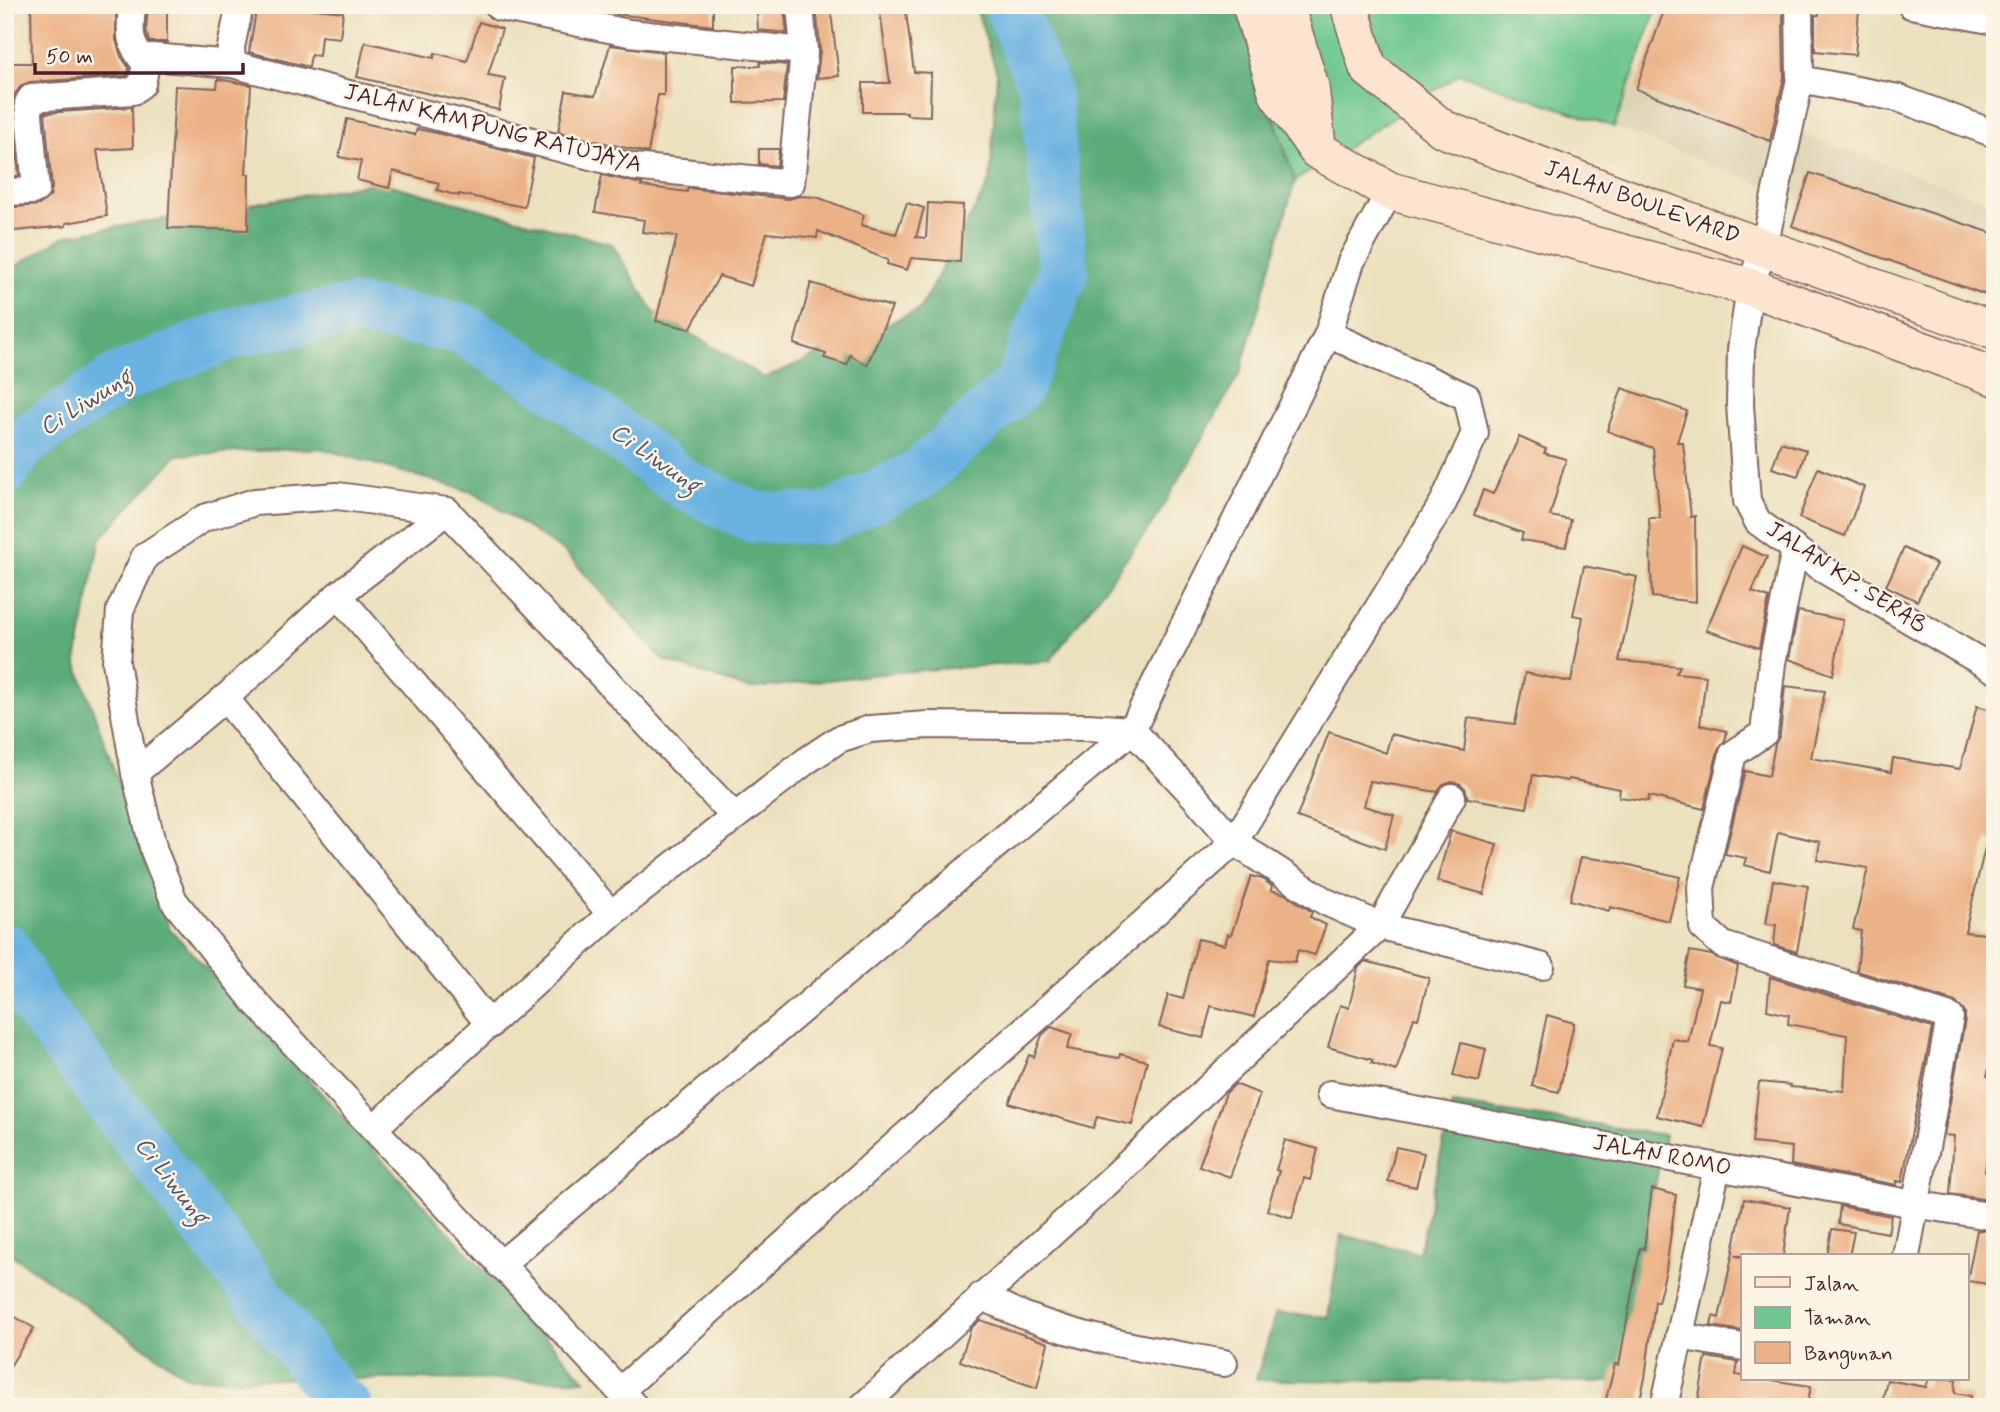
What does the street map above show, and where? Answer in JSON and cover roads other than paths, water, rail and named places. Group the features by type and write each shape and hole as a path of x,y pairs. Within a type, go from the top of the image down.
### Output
{"main road":[{"name":"JALAN BOULEVARD","path":"1251,5 1278,94 1317,150 1390,191 1750,288 1995,377"},
{"path":"1285,5 1310,88 1317,150"},
{"name":"JALAN BOULEVARD","path":"1349,5 1368,68 1443,129 1995,331"}],"street":[{"path":"132,5 130,39 135,52 146,64"},
{"path":"5,192 35,190 29,100 34,96 133,91 144,80 146,64 152,57 232,64 231,47 240,5"},
{"path":"497,6 629,33 804,51 800,5"},
{"name":"JALAN KP. SERAB","path":"1799,5 1800,79 1764,247 1750,288 1741,350 1740,405 1747,501 1758,522 1796,549 1864,594 1995,670"},
{"path":"1911,5 1995,20"},
{"name":"JALAN KAMPUNG RATUJAYA","path":"232,64 633,167 791,183 804,51"},
{"path":"1800,79 1898,98 1995,134"},
{"path":"500,1265 1132,730 1328,334 1351,262 1390,191"},
{"path":"734,816 447,510 338,496 255,502 204,518 145,556 120,610 116,662 135,773 154,851 174,901 255,1002 628,1399 1234,842 1443,503 1475,433 1467,397 1328,334"},
{"path":"135,773 225,698 338,595 447,510"},
{"path":"1796,549 1772,663 1764,733 1733,754 1701,888 1703,927 1723,945 1950,1017 1906,1254"},
{"path":"338,595 611,914"},
{"path":"225,698 490,1025"},
{"path":"375,1127 611,914 806,761 839,740 870,729 941,725 1132,730 1234,842 1326,902 1380,926 1541,966"},
{"path":"862,1407 1119,1172 1380,926 1452,797"},
{"name":"JALAN ROMO","path":"1331,1094 1995,1217"},
{"path":"1664,1407 1717,1167"},
{"path":"981,1296 1056,1327 1112,1342 1224,1363"},
{"path":"1679,1336 1741,1347"}],"waterway":[{"name":"Ci Liwung","path":"5,469 23,442 121,377 238,331 355,310 461,328 562,391 683,484 753,517 826,519 918,475 1018,386 1063,273 1045,90 1009,5"},
{"name":"Ci Liwung","path":"5,948 35,1004 336,1397 347,1407"}]}
